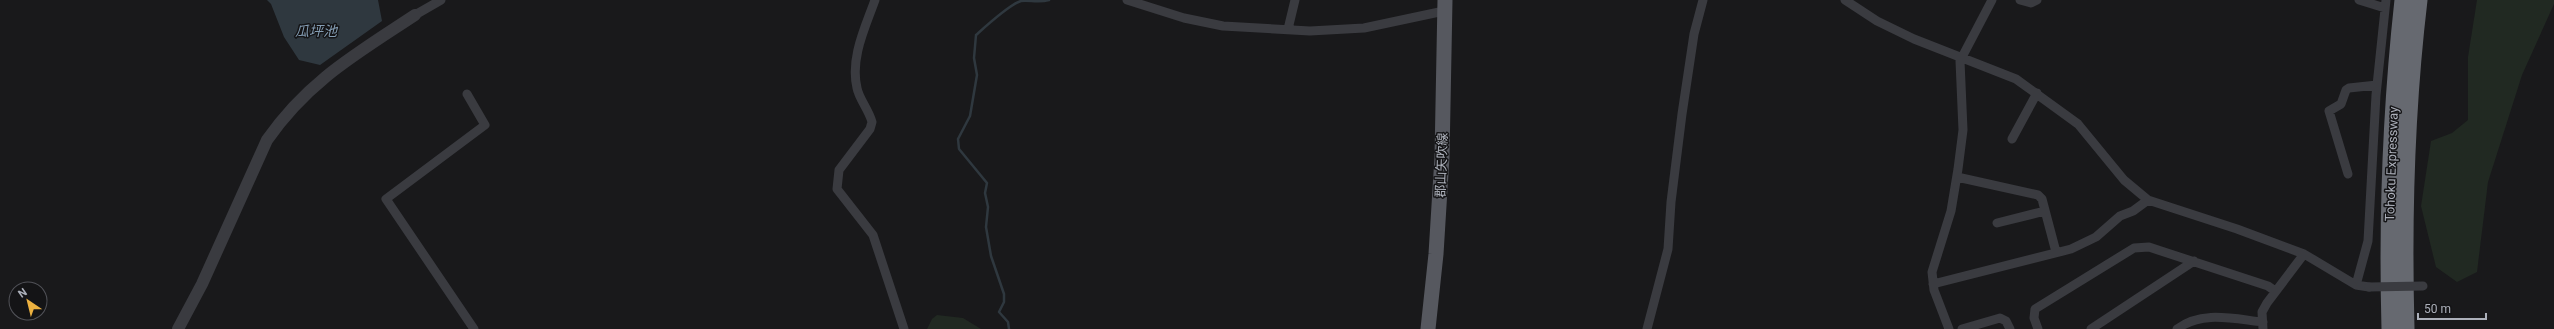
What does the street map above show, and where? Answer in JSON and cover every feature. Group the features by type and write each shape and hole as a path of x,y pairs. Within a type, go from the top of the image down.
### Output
{"highway":[{"name":"Tohoku Expressway","path":"2390,329 2390,176 2397,58 2403,0"},
{"name":"Tohoku Expressway","path":"2406,329 2404,232 2407,139 2419,0"}],"main road":[{"name":"郡山矢吹線","path":"1428,329 1436,254 1442,157 1444,6"}],"street":[{"path":"178,329 202,284 267,140 281,120 315,84 354,55 415,15 441,0"},
{"path":"875,0 855,68 857,89 872,122 870,129 840,170 837,182 841,194 873,235 904,329"},
{"path":"1127,0 1184,18 1223,26 1310,31 1358,29 1444,6"},
{"path":"1288,29 1295,0"},
{"path":"1647,329 1668,249 1671,202 1682,114 1694,34 1703,0"},
{"path":"1949,329 1933,284 1932,272 1951,211 1957,177 1963,130 1961,56 1992,0"},
{"path":"2020,0 2031,3 2037,0"},
{"path":"2356,285 2368,241 2377,85 2386,4 2359,0"},
{"path":"1850,1 1877,21 1914,39 1961,56 2016,79 2037,93 2078,124 2124,180 2148,200 2237,229 2304,254 2356,285 2369,287 2422,286"},
{"path":"2348,174 2328,111 2341,104 2346,90 2349,88 2377,85"},
{"path":"2012,139 2037,93"},
{"path":"467,94 485,125 386,199 474,329"},
{"path":"1957,177 2034,192 2042,199 2056,252"},
{"path":"1933,284 2071,249 2088,239 2094,239 2120,216 2133,211 2148,200"},
{"path":"1997,223 2045,211"},
{"path":"2038,329 2034,318 2035,308 2126,251 2149,247 2268,286 2275,291"},
{"path":"2177,329 2188,321 2204,317 2263,326 2262,312 2275,291 2304,254"},
{"path":"2091,329 2194,262"},
{"path":"1962,329 2000,318 2006,321 2010,329"}],"shaded area":[{"path":"2477,0 2554,0 2554,4 2522,75 2488,182 2477,272 2457,282 2436,267 2421,206 2431,141 2452,133 2468,120 2468,57"},
{"path":"937,315 963,318 981,329 927,329 932,319"}],"water":[{"name":"瓜坪池","path":"267,0 378,0 382,21 320,65 299,60 284,37 271,4"}],"waterway":[{"path":"1009,329 1008,322 999,312 1004,302 1004,294 991,256 986,227 988,207 985,193 987,183 959,149 958,139 970,116 977,75 974,58 976,35 1016,3 1021,1 1049,0"}]}
